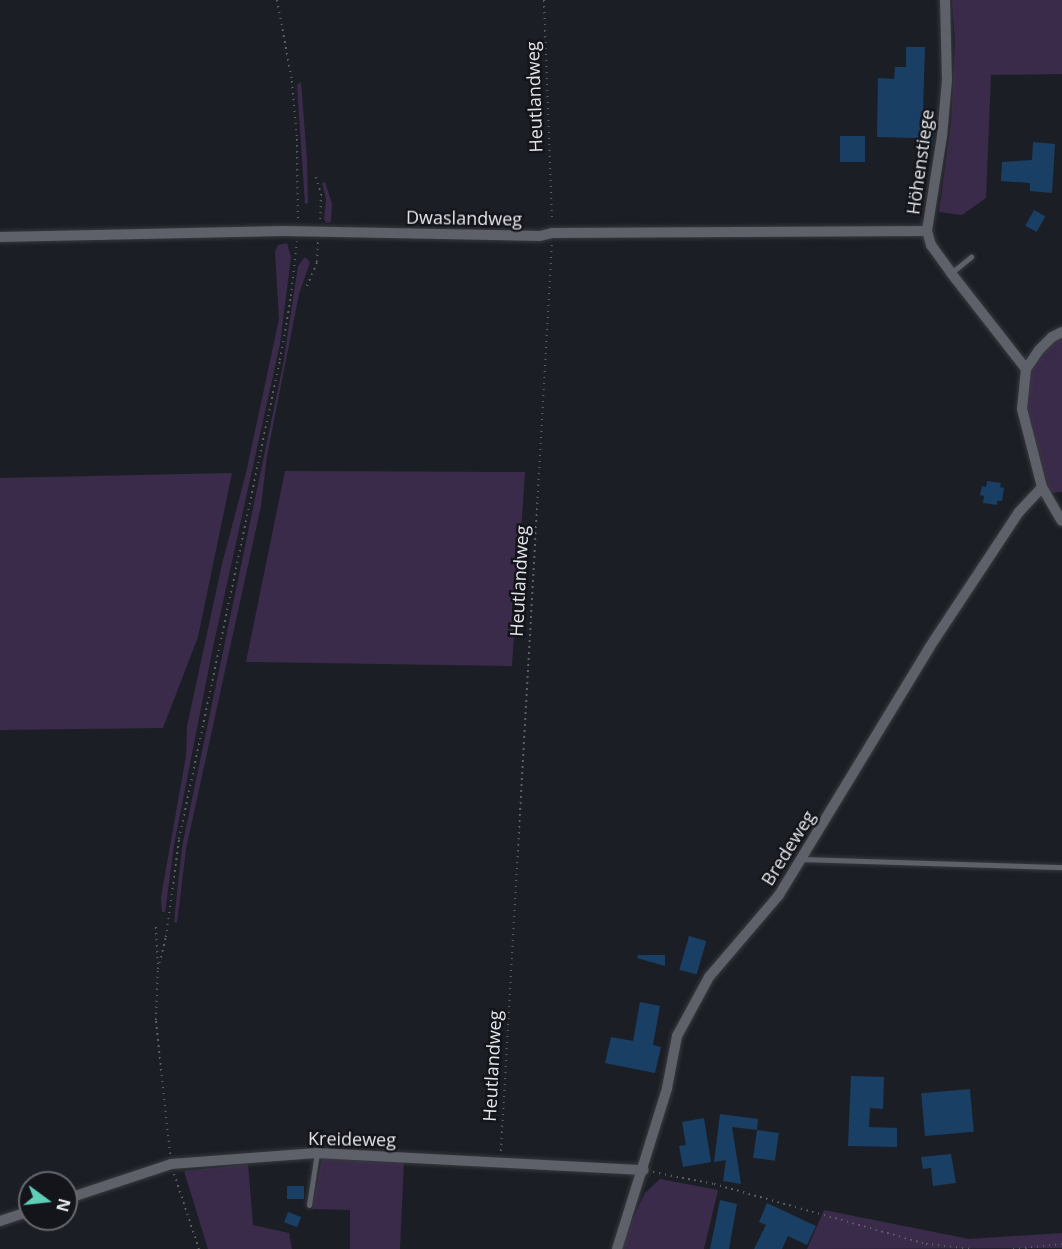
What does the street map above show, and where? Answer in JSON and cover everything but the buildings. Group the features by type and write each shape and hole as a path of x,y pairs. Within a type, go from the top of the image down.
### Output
{"street":[{"name":"Höhenstiege","path":"945,0 947,80 942,136 927,231 932,245 951,273 1026,369"},
{"name":"Dwaslandweg","path":"0,237 298,231 540,236 552,233 927,231"},
{"path":"1062,332 1045,344 1026,369 1022,409 1042,487 1062,521"},
{"name":"Bredeweg","path":"617,1249 644,1170 667,1088 677,1036 710,977 779,895 803,859 929,648 1019,512 1042,487"},
{"name":"Kreideweg","path":"78,1195 171,1164 317,1153 644,1170"},
{"path":"0,1221 18,1215"}],"lane":[{"path":"951,273 971,257"},
{"path":"803,859 1062,867"},
{"path":"309,1205 317,1153"}],"path":[{"path":"158,969 166,937 179,839 280,360 291,296 298,231 297,139 292,81 277,0"},
{"name":"Heutlandweg","path":"500,1163 552,233 544,0"},
{"path":"156,927 158,969 156,1020 171,1164 199,1249"},
{"path":"644,1170 714,1184 926,1244 972,1249"},
{"path":"1013,1249 1062,1244"}],"shaded area":[{"path":"952,0 1062,0 1062,74 991,75 986,198 962,215 939,212 951,124 955,42"},
{"path":"301,82 307,159 308,203 305,204 297,85"},
{"path":"325,182 332,204 331,222 326,223 324,219 326,199 322,183"},
{"path":"287,243 291,257 280,344 213,647 174,845 165,912 162,912 161,897 186,756 187,726 279,319 275,252 278,245"},
{"path":"305,257 310,262 299,294 267,456 261,506 186,849 177,923 174,922 182,847 283,365 298,266"},
{"path":"1062,336 1062,492 1050,493 1027,413 1029,370 1054,340"},
{"path":"285,471 525,472 512,666 246,662"},
{"path":"232,473 198,637 163,728 0,730 0,478"},
{"path":"322,1157 404,1162 400,1249 350,1249 350,1210 312,1209"},
{"path":"248,1164 253,1225 289,1233 292,1249 208,1249 184,1171"},
{"path":"660,1179 718,1190 704,1249 622,1249 626,1233 645,1193"},
{"path":"824,1210 969,1239 1062,1233 1062,1248 807,1249"}]}
